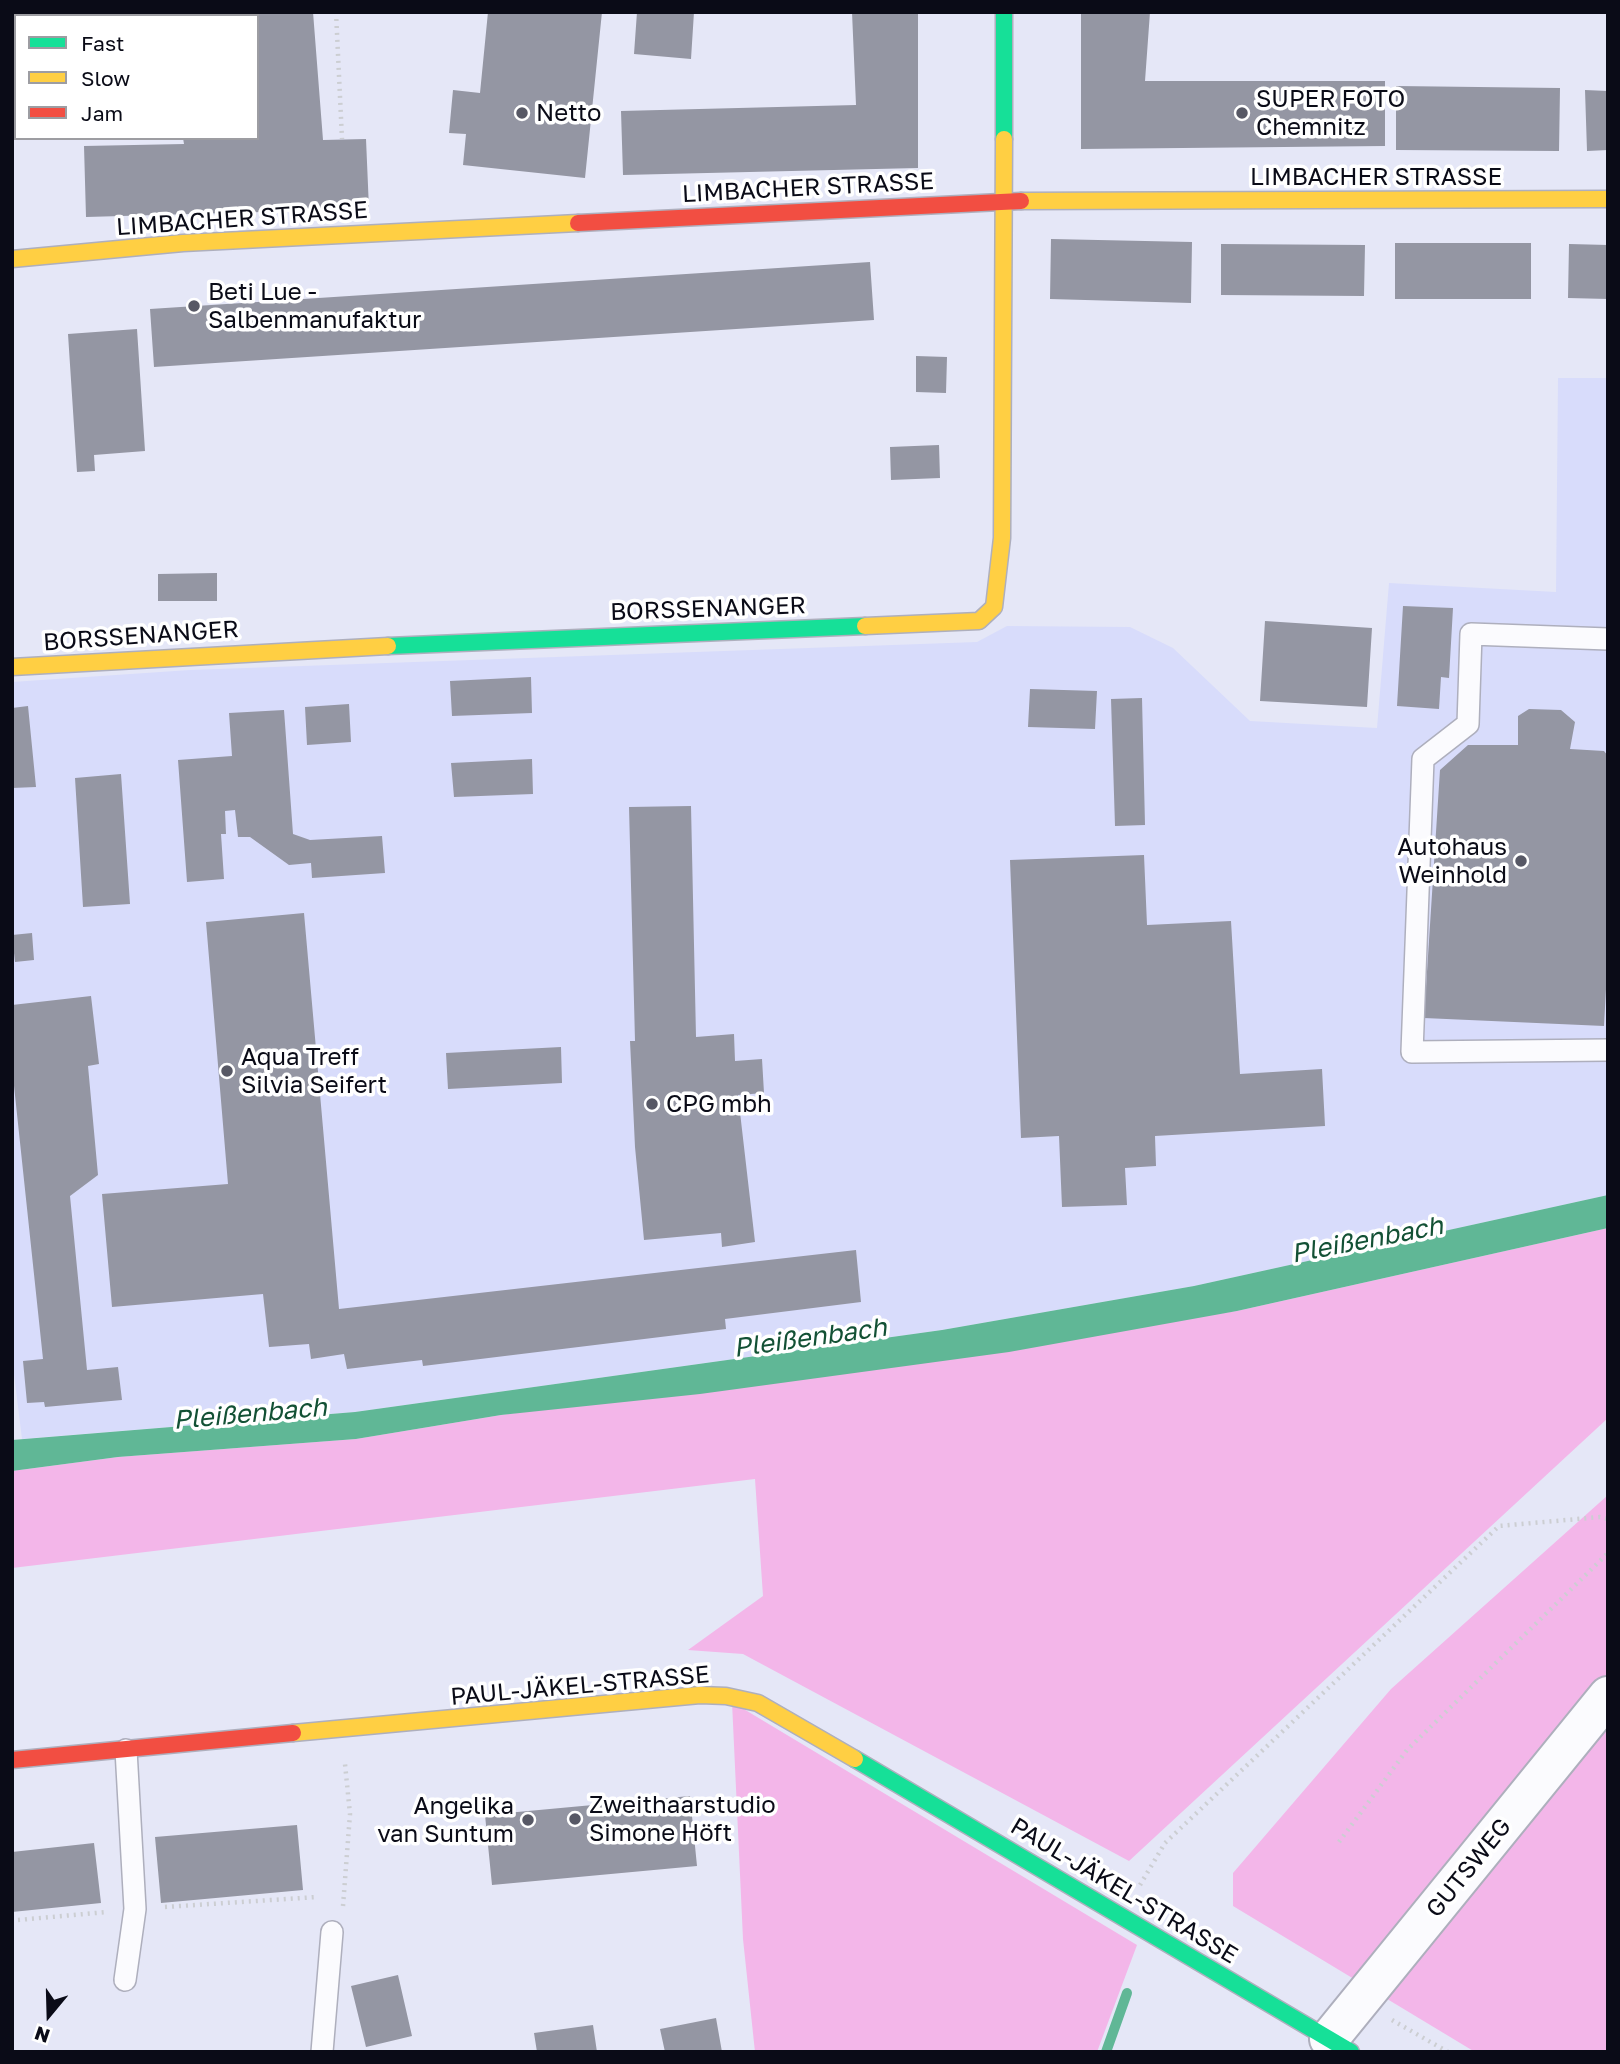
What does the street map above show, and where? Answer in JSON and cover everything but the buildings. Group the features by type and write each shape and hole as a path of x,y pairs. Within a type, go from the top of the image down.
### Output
{"street":[{"name":"BORSSENANGER","path":"12,667 286,650 979,621 994,607 1002,538 1001,201 1004,12"},
{"name":"LIMBACHER STRASSE","path":"12,259 183,243 1001,201 1608,199"},
{"name":"PAUL-JÄKEL-STRASSE","path":"12,1760 690,1696 726,1696 758,1703 1340,2045"},
{"name":"GUTSWEG","path":"1340,2045 1361,2003 1608,1696"}],"lane":[{"path":"1608,639 1471,634 1468,724 1423,759 1412,1052 1608,1050"},
{"path":"125,1980 135,1909 126,1750"},
{"path":"321,2052 332,1932"}],"path":[{"path":"336,12 342,139"},
{"path":"1123,1916 1165,1843 1499,1527 1600,1517 1608,1519"},
{"path":"1339,1842 1407,1750 1608,1553"},
{"path":"332,1932 345,1901 350,1814 347,1780"},
{"path":"18,1920 317,1897"},
{"path":"1361,2003 1448,2052"}],"shaded area":[{"path":"1558,378 1608,378 1608,1195 1194,1286 942,1330 355,1412 22,1439 12,1358 12,682 190,670 977,642 1007,626 1130,627 1173,648 1250,721 1377,728 1389,583 1556,592"},
{"path":"1608,1195 1608,1228 1237,1311 1009,1352 700,1394 501,1415 356,1439 118,1457 12,1471 12,1440 355,1412 942,1330 1194,1286"},
{"path":"1608,1228 1608,1418 1129,1861 743,1654 688,1650 763,1596 755,1479 12,1568 12,1471 118,1457 356,1439 501,1415 1237,1311"},
{"path":"1608,1495 1608,2052 1475,2052 1233,1906 1233,1873 1391,1689"},
{"path":"732,1702 1137,1945 1097,2052 755,2052 743,1939"}],"waterway":[{"path":"1106,2052 1127,1993"}],"traffic: fast":[{"path":"1004,12 1004,139"},
{"path":"388,646 865,626"},
{"path":"855,1759 1351,2052"}],"traffic: slow":[{"path":"865,626 979,621 994,607 1002,538 1004,139"},
{"path":"1021,201 1608,199"},
{"path":"12,259 183,243 578,223"},
{"path":"12,667 388,646"},
{"path":"293,1733 700,1695 726,1696 758,1703 855,1759"}],"traffic: jam":[{"path":"578,223 1021,201"},
{"path":"12,1760 293,1733"}],"place":[{"name":"Netto","path":"522,113"},
{"name":"SUPER FOTO Chemnitz","path":"1242,113"},
{"name":"Beti Lue - Salbenmanufaktur","path":"194,306"},
{"name":"Autohaus Weinhold","path":"1521,861"},
{"name":"Aqua Treff Silvia Seifert","path":"227,1071"},
{"name":"CPG mbh","path":"652,1104"},
{"name":"Zweithaarstudio Simone Höft","path":"575,1819"},
{"name":"Angelika van Suntum","path":"528,1820"}],"water label":[{"name":"Pleißenbach","path":"1367,1240"},
{"name":"Pleißenbach","path":"810,1338"},
{"name":"Pleißenbach","path":"250,1414"}]}
